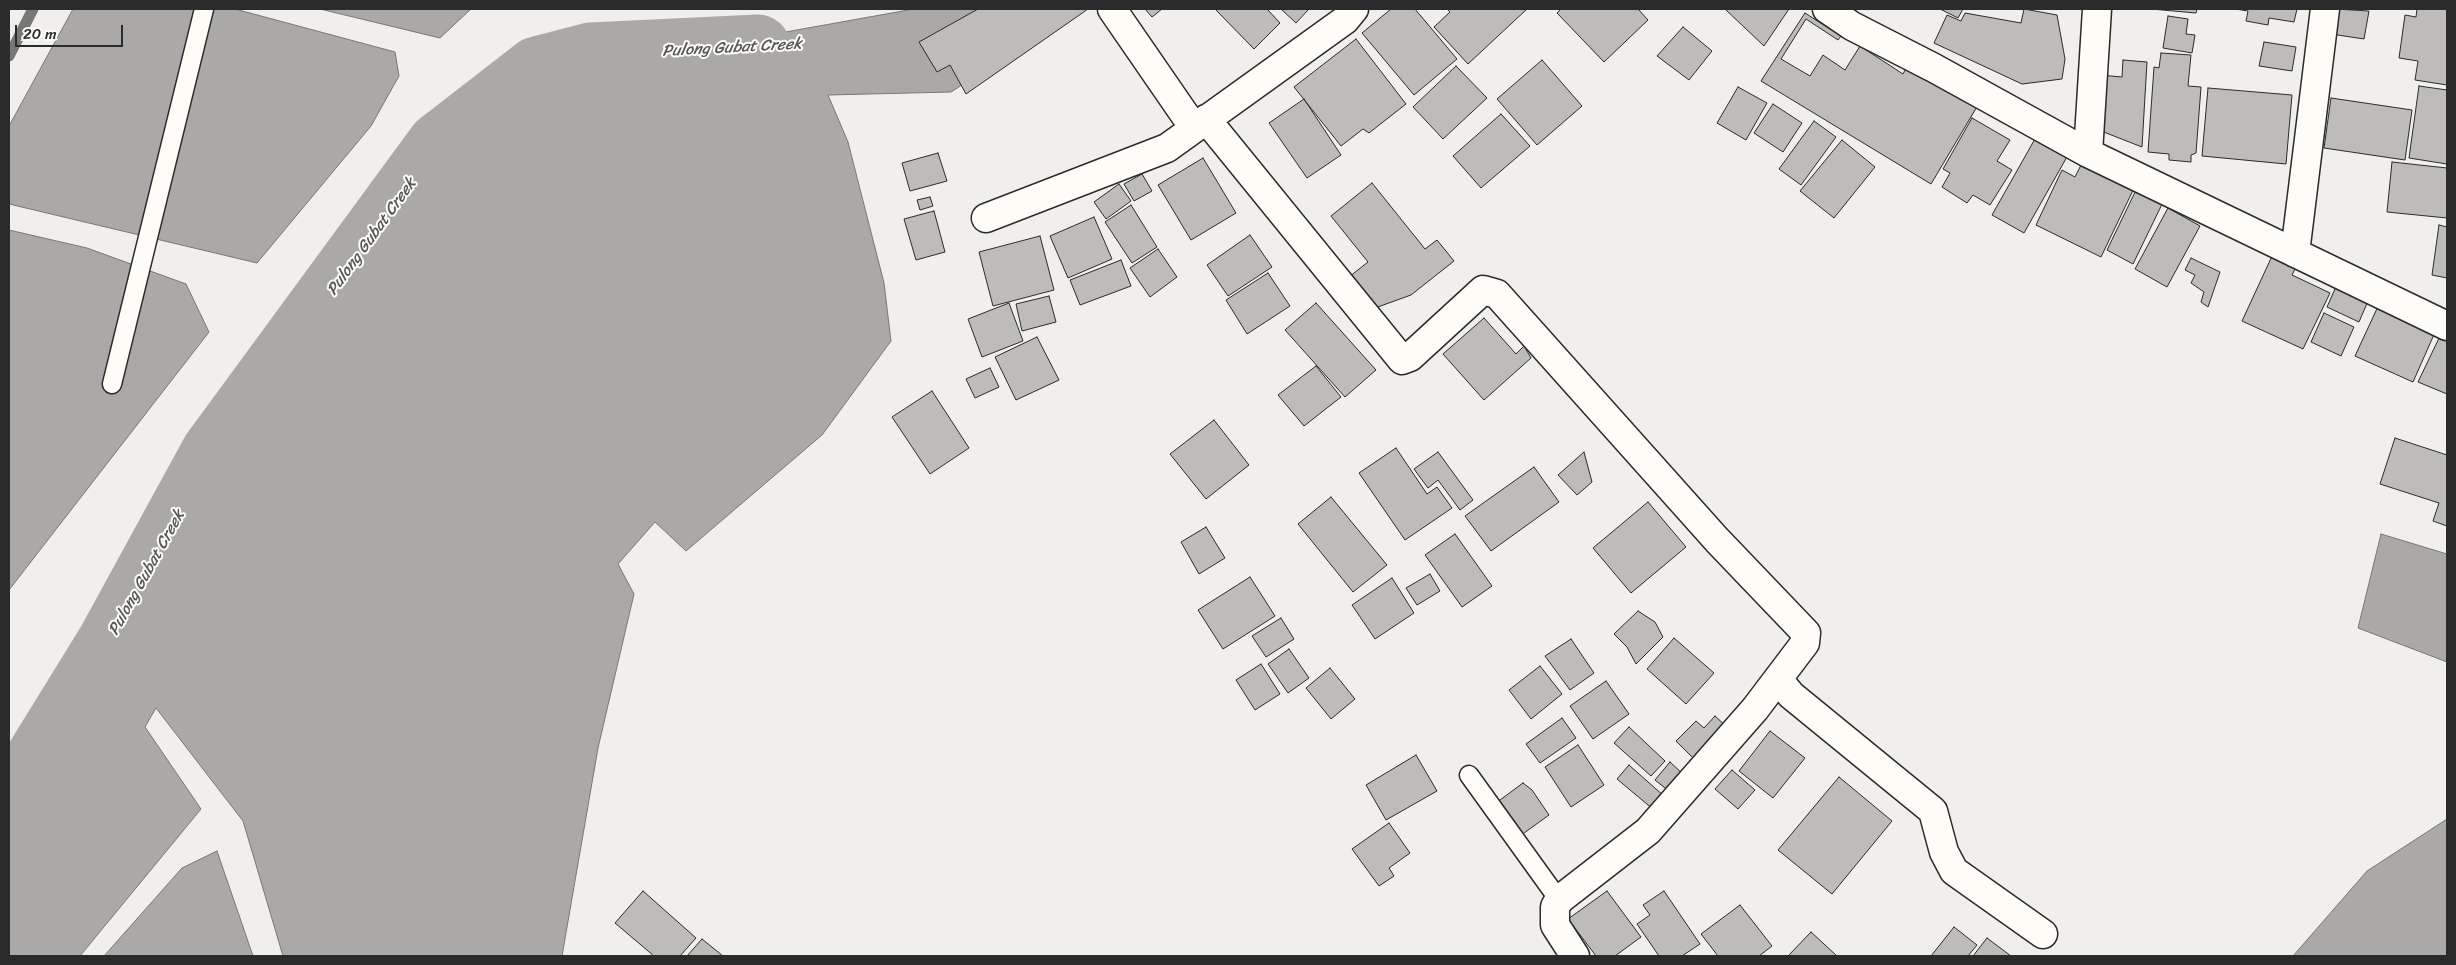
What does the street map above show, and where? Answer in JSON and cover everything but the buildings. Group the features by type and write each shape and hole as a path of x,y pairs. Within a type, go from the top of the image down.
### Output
{"street":[{"path":"1112,9 1200,124 1402,360 1410,357 1484,290 1497,294 1717,540 1806,633 1805,644 1755,709 1648,831 1560,900 1555,906 1555,925 1575,956"},
{"path":"986,218 1167,148 1345,20 1354,9"},
{"path":"1827,9 1853,17 1934,68 2088,153 2447,326"},
{"path":"2088,153 2097,9"},
{"path":"2295,253 2325,9"},
{"path":"1778,679 1792,695 1933,811 1944,852 1954,871 2043,934"}],"lane":[{"path":"112,384 204,9"},
{"path":"1469,775 1560,900"}],"water":[{"path":"73,9 235,9 395,52 399,76 371,126 257,263 9,204 9,126"},
{"path":"320,9 471,9 440,38"},
{"path":"914,9 1080,9 951,92 828,95 848,142 884,283 891,341 822,435 686,551 655,522 618,564 634,594 598,748 562,956 283,956 243,821 156,708 145,727 201,809 80,956 9,956 9,822 155,616 364,235 562,72"},
{"path":"9,230 87,248 186,284 209,332 9,590"},
{"path":"2381,534 2447,554 2447,662 2358,628"},
{"path":"2447,819 2447,956 2293,956 2367,871"},
{"path":"217,851 253,956 104,956 182,868"}],"waterway":[{"path":"9,56 33,9"},
{"name":"Pulong Gubat Creek","path":"9,805 109,643 213,453 439,145 537,69 591,55 758,47"}]}
